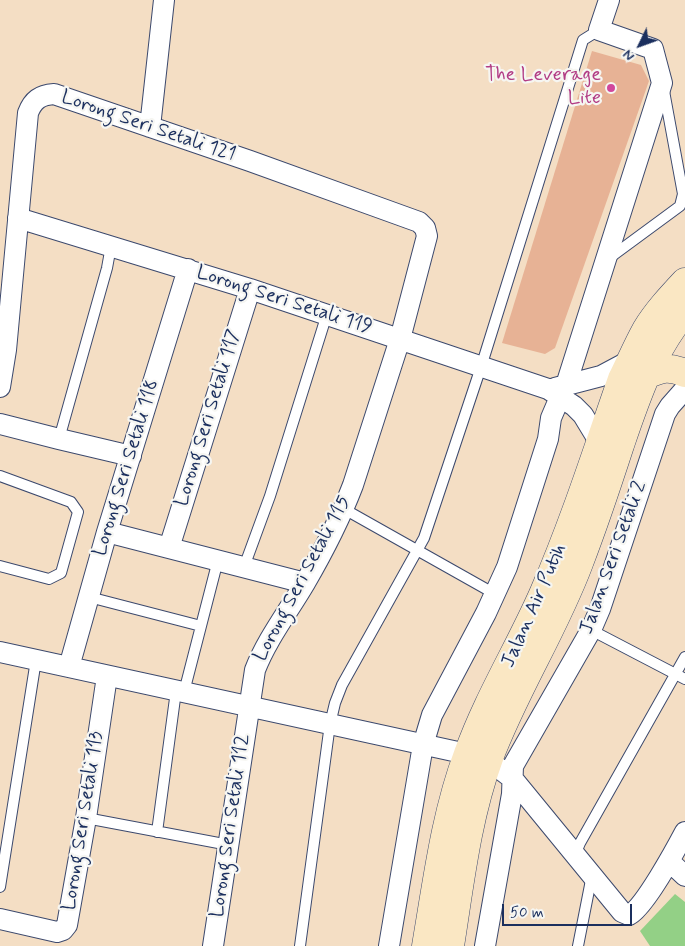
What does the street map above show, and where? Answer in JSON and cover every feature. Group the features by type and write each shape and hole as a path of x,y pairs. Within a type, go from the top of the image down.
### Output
{"street":[{"path":"150,127 164,0"},
{"path":"389,946 423,745 432,715 495,594 507,567 548,439 558,391 606,261 662,83 653,48 599,30 609,0"},
{"name":"Lorong Seri Setali 121","path":"0,387 6,350 28,113 37,98 45,94 54,94 419,222 425,228 427,236 400,339"},
{"name":"Lorong Seri Setali 119","path":"18,218 188,269 558,391 583,415 600,444"},
{"name":"Lorong Seri Setali 118","path":"69,668 107,532 188,269"},
{"name":"Jalan Air Putih","path":"426,946 444,843 478,757 500,731 550,630 578,565 637,396 638,368 646,329 685,282"},
{"name":"Lorong Seri Setali 117","path":"169,548 250,289"},
{"path":"683,314 679,328 685,346"},
{"name":"Jalan Air Putih","path":"450,946 472,812 481,720 524,636 559,556 622,379 638,368 683,314"},
{"name":"Lorong Seri Setali 115","path":"248,706 254,670 262,653 305,583 344,509 400,339"},
{"path":"558,391 601,376 638,368 672,368 685,373"},
{"name":"Jalan Seri Setali 2","path":"485,946 512,794 514,766 591,630 600,609 665,414 685,389"},
{"path":"0,424 131,456"},
{"path":"107,532 305,583"},
{"path":"0,652 478,757 513,779 622,912 629,915 638,908 669,861 685,832"},
{"name":"Lorong Seri Setali 113","path":"0,919 45,939 63,930 67,925 86,818 107,676"},
{"name":"Lorong Seri Setali 112","path":"213,946 248,706"},
{"path":"669,861 685,876"},
{"path":"0,930 45,939"}],"lane":[{"path":"300,946 330,724 335,703 342,686 418,550 481,367 583,40 599,30"},
{"path":"606,261 680,206 683,194 662,83"},
{"path":"59,439 111,246"},
{"path":"244,567 270,496 327,314"},
{"path":"0,476 71,502 78,512 61,573 56,577 49,579 0,566"},
{"path":"344,509 495,594"},
{"path":"157,832 180,692 201,626 218,560"},
{"path":"89,597 201,626"},
{"path":"591,630 680,677"},
{"path":"575,855 580,843 680,677 685,657"},
{"path":"0,887 36,660"},
{"path":"86,818 228,845"},
{"path":"578,946 592,874"}],"green space":[{"path":"675,894 685,902 685,946 650,946 640,931"}],"building":[{"path":"592,51 641,65 649,81 555,348 545,354 502,343"}],"place":[{"name":"The Leverage Lite","path":"611,88"}]}
